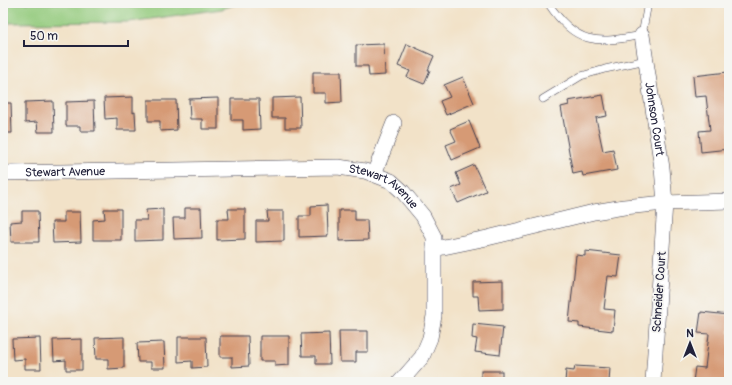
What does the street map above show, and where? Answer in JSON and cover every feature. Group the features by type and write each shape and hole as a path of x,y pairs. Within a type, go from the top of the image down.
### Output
{"street":[{"name":"Johnson Court","path":"642,35 662,168 665,203"},
{"path":"374,174 394,123"},
{"name":"Stewart Avenue","path":"3,173 338,167 353,168 391,181 404,192 423,216 434,237 434,316 430,338 422,357 400,382"},
{"path":"434,249 487,238 594,212 624,207 665,203 729,202"},
{"name":"Schneider Court","path":"653,382 665,203"}],"lane":[{"path":"548,3 565,26 574,33 585,38 614,41 642,35 648,3"},
{"path":"544,99 581,76 646,60"}],"green space":[{"path":"3,3 240,3 222,9 129,22 3,23"}],"building":[{"path":"384,44 385,75 369,76 368,66 356,66 356,45"},
{"path":"407,44 434,56 424,84 407,77 410,71 398,66"},
{"path":"313,72 341,72 342,102 326,103 326,93 313,93"},
{"path":"728,72 729,149 701,152 699,131 710,130 706,96 695,97 693,76"},
{"path":"463,77 474,103 446,115 440,101 450,97 444,85"},
{"path":"603,95 607,116 596,118 603,151 613,149 617,170 583,176 582,172 573,174 561,107 569,105 568,101"},
{"path":"133,97 133,113 135,112 136,130 117,130 117,118 105,119 104,98"},
{"path":"300,97 301,128 285,128 285,118 272,118 272,98"},
{"path":"218,98 218,129 202,129 202,119 190,119 189,99"},
{"path":"231,99 259,99 260,129 243,130 243,120 231,120"},
{"path":"148,100 176,100 177,130 160,131 160,121 148,121"},
{"path":"53,101 54,132 38,132 37,122 25,123 25,102"},
{"path":"94,101 95,131 80,131 80,126 66,126 66,102"},
{"path":"3,103 11,103 12,133 3,133"},
{"path":"469,121 480,148 452,160 446,145 456,141 450,129"},
{"path":"474,165 486,191 458,203 451,189 461,185 456,173"},
{"path":"327,205 328,236 299,237 299,216 311,216 311,206"},
{"path":"185,208 201,208 202,238 174,239 173,218 185,218"},
{"path":"104,209 121,209 121,240 93,240 93,220 105,219"},
{"path":"163,209 163,240 135,241 135,220 147,220 146,210"},
{"path":"228,209 245,209 245,239 217,240 217,219 229,219"},
{"path":"339,210 355,210 355,220 367,220 368,240 339,241"},
{"path":"22,211 38,211 39,242 11,242 10,222 22,221"},
{"path":"267,211 284,211 284,241 256,242 256,221 268,221"},
{"path":"64,212 80,212 81,242 53,243 52,222 64,222"},
{"path":"585,251 621,255 618,277 608,276 604,309 615,310 613,331 579,327 579,323 569,322 576,255 585,256"},
{"path":"503,281 503,309 479,310 478,296 473,296 473,282"},
{"path":"701,312 729,315 729,382 693,382 695,367 705,368 709,334 698,333"},
{"path":"473,324 503,327 500,355 475,352 477,339 472,338"},
{"path":"339,331 368,331 368,352 356,352 356,362 340,362"},
{"path":"329,333 330,364 316,364 316,356 302,356 301,334"},
{"path":"220,336 248,336 249,366 232,367 232,357 220,357"},
{"path":"260,336 289,336 289,365 275,366 275,361 260,361"},
{"path":"124,337 124,368 108,369 108,359 96,359 95,338"},
{"path":"178,337 206,337 207,367 192,368 192,361 178,362"},
{"path":"40,338 41,369 25,369 25,359 13,360 12,339"},
{"path":"82,339 82,370 66,370 66,360 54,361 53,340"},
{"path":"164,342 165,368 151,368 151,362 138,362 137,343"},
{"path":"575,366 610,368 609,382 565,382 566,370 574,371"},
{"path":"481,371 502,371 502,382 481,382"}]}
